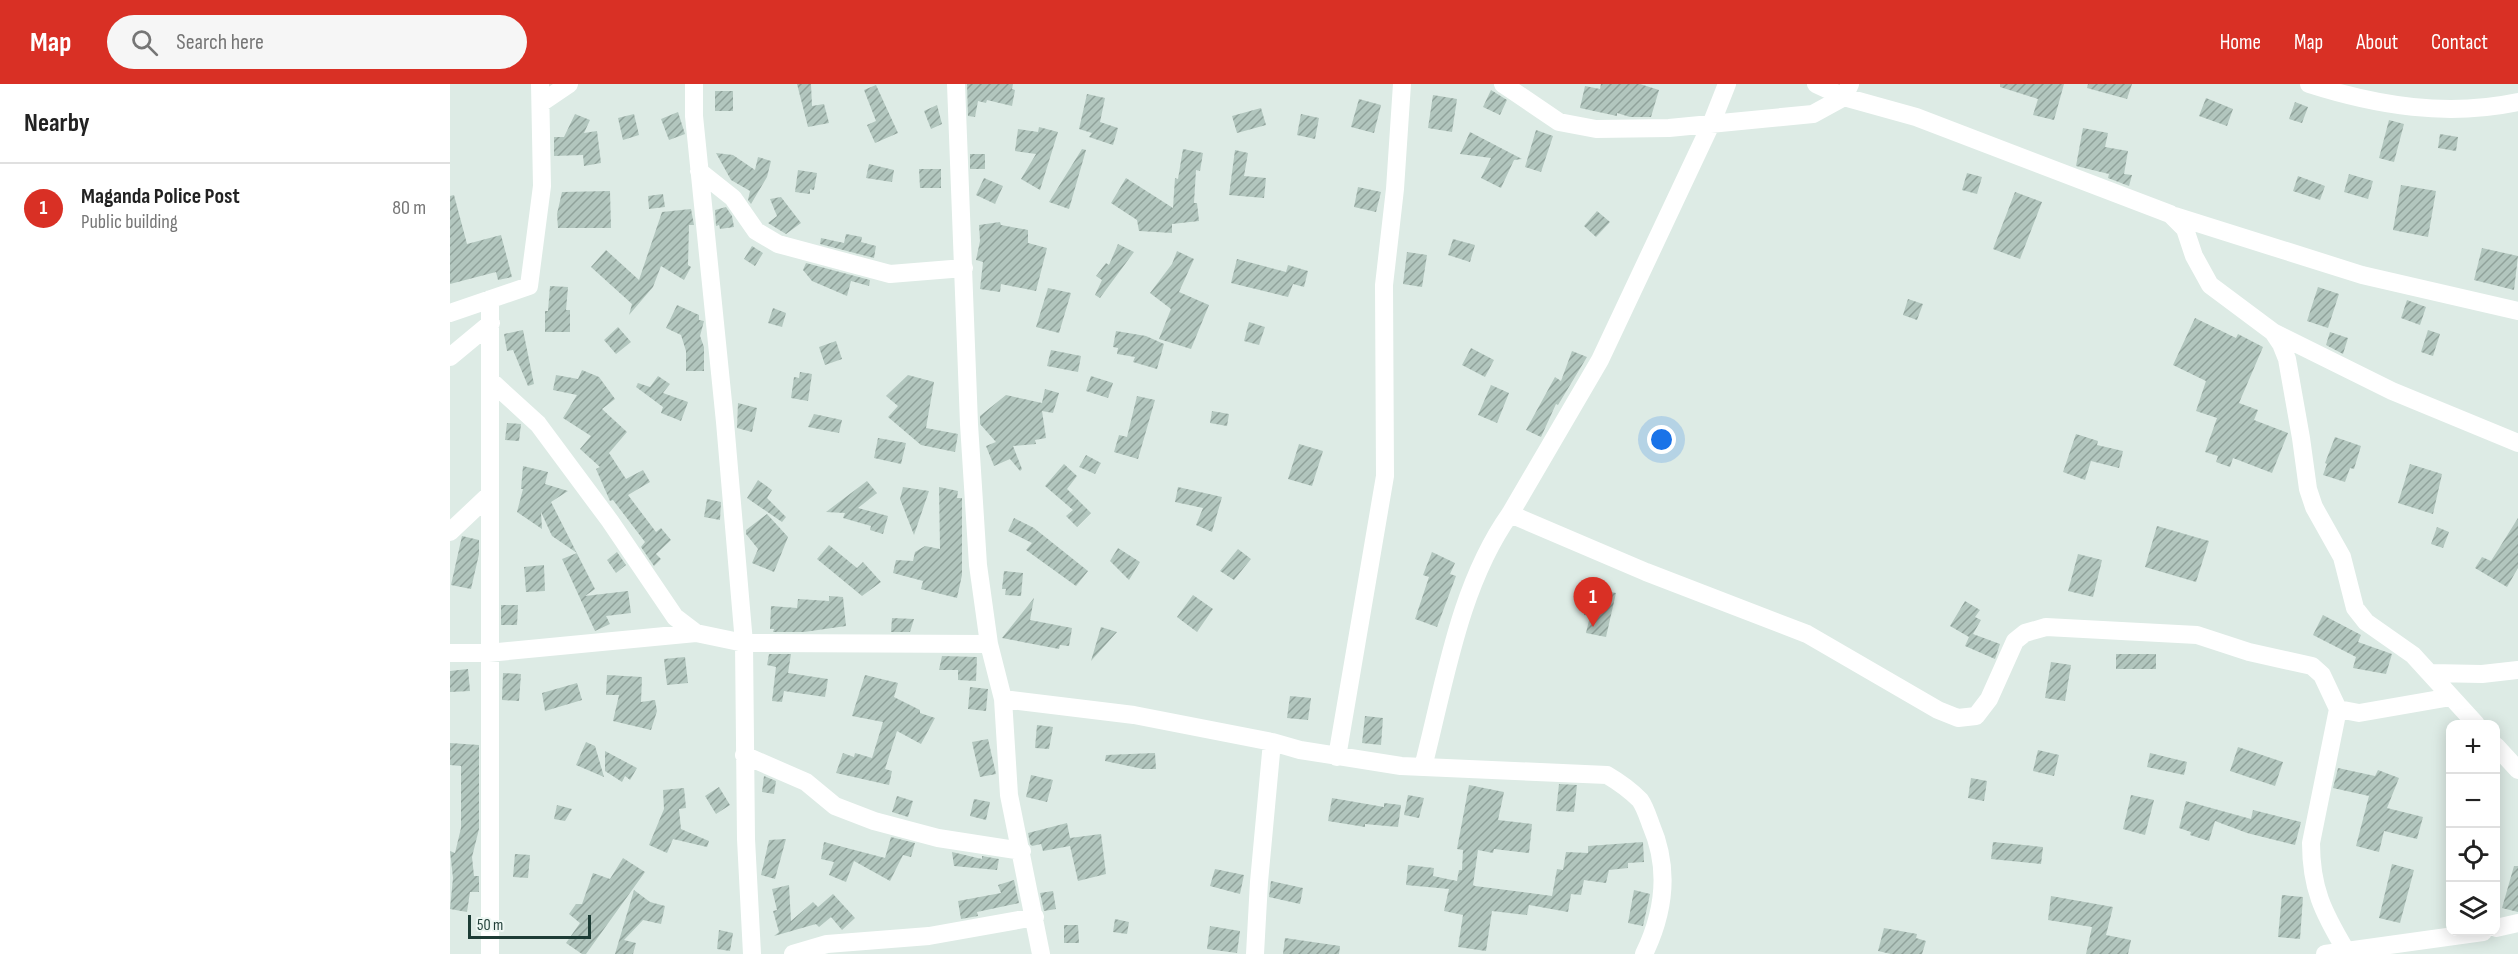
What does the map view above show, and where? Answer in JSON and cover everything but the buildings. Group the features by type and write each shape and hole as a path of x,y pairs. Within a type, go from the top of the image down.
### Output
{"street":[{"path":"450,313 529,286 542,186 540,84"},
{"path":"541,103 569,84"},
{"path":"694,84 694,116 725,422 744,643 744,755 754,953"},
{"path":"956,84 969,424 977,553 989,644 1003,699 1006,772 1041,954"},
{"path":"1337,757 1385,476 1384,285 1395,189 1402,84"},
{"path":"1503,84 1559,122 1606,129 1669,128 1712,122 1813,114 1847,90"},
{"path":"1423,767 1460,627 1477,574 1493,538 1510,514 1600,360 1712,122 1727,84"},
{"path":"1816,84 1847,90 2170,214 2362,275 2518,311"},
{"path":"2309,84 2347,96 2414,109 2485,109 2518,102"},
{"path":"699,171 733,198 756,231 778,244 890,274 964,268"},
{"path":"2170,214 2185,229 2194,256 2210,285 2273,332 2392,391 2518,443"},
{"path":"490,299 492,382 488,496 492,838 490,954"},
{"path":"450,357 491,323"},
{"path":"2273,332 2287,359 2308,489 2314,507 2342,557 2355,608 2366,622 2413,655 2472,720"},
{"path":"492,382 538,424 610,521 675,616 696,633"},
{"path":"450,532 488,496"},
{"path":"1510,514 1646,572 1807,634 1938,710 1958,718 1976,716 1989,699 2015,640 2025,633 2046,627 2197,635 2248,652 2312,666 2322,675 2338,709 2311,843 2311,866 2321,909 2345,950"},
{"path":"450,653 489,652 696,633 744,643 989,644"},
{"path":"2431,673 2482,674 2518,670"},
{"path":"2338,709 2359,713 2451,698"},
{"path":"1003,699 1134,715 1337,757 1423,767 1590,772 1607,775 1642,802 1657,838 1662,865 1663,904 1656,929 1644,954"},
{"path":"1255,954 1272,742"},
{"path":"2500,750 2518,770"},
{"path":"744,755 814,787 835,806 874,821 938,838 1022,850"},
{"path":"792,954 827,944 929,936 1035,917"},
{"path":"2500,927 2518,923"},
{"path":"2325,954 2452,936"}],"place":[{"name":"Maganda Police Post","path":"1593,627"}]}
